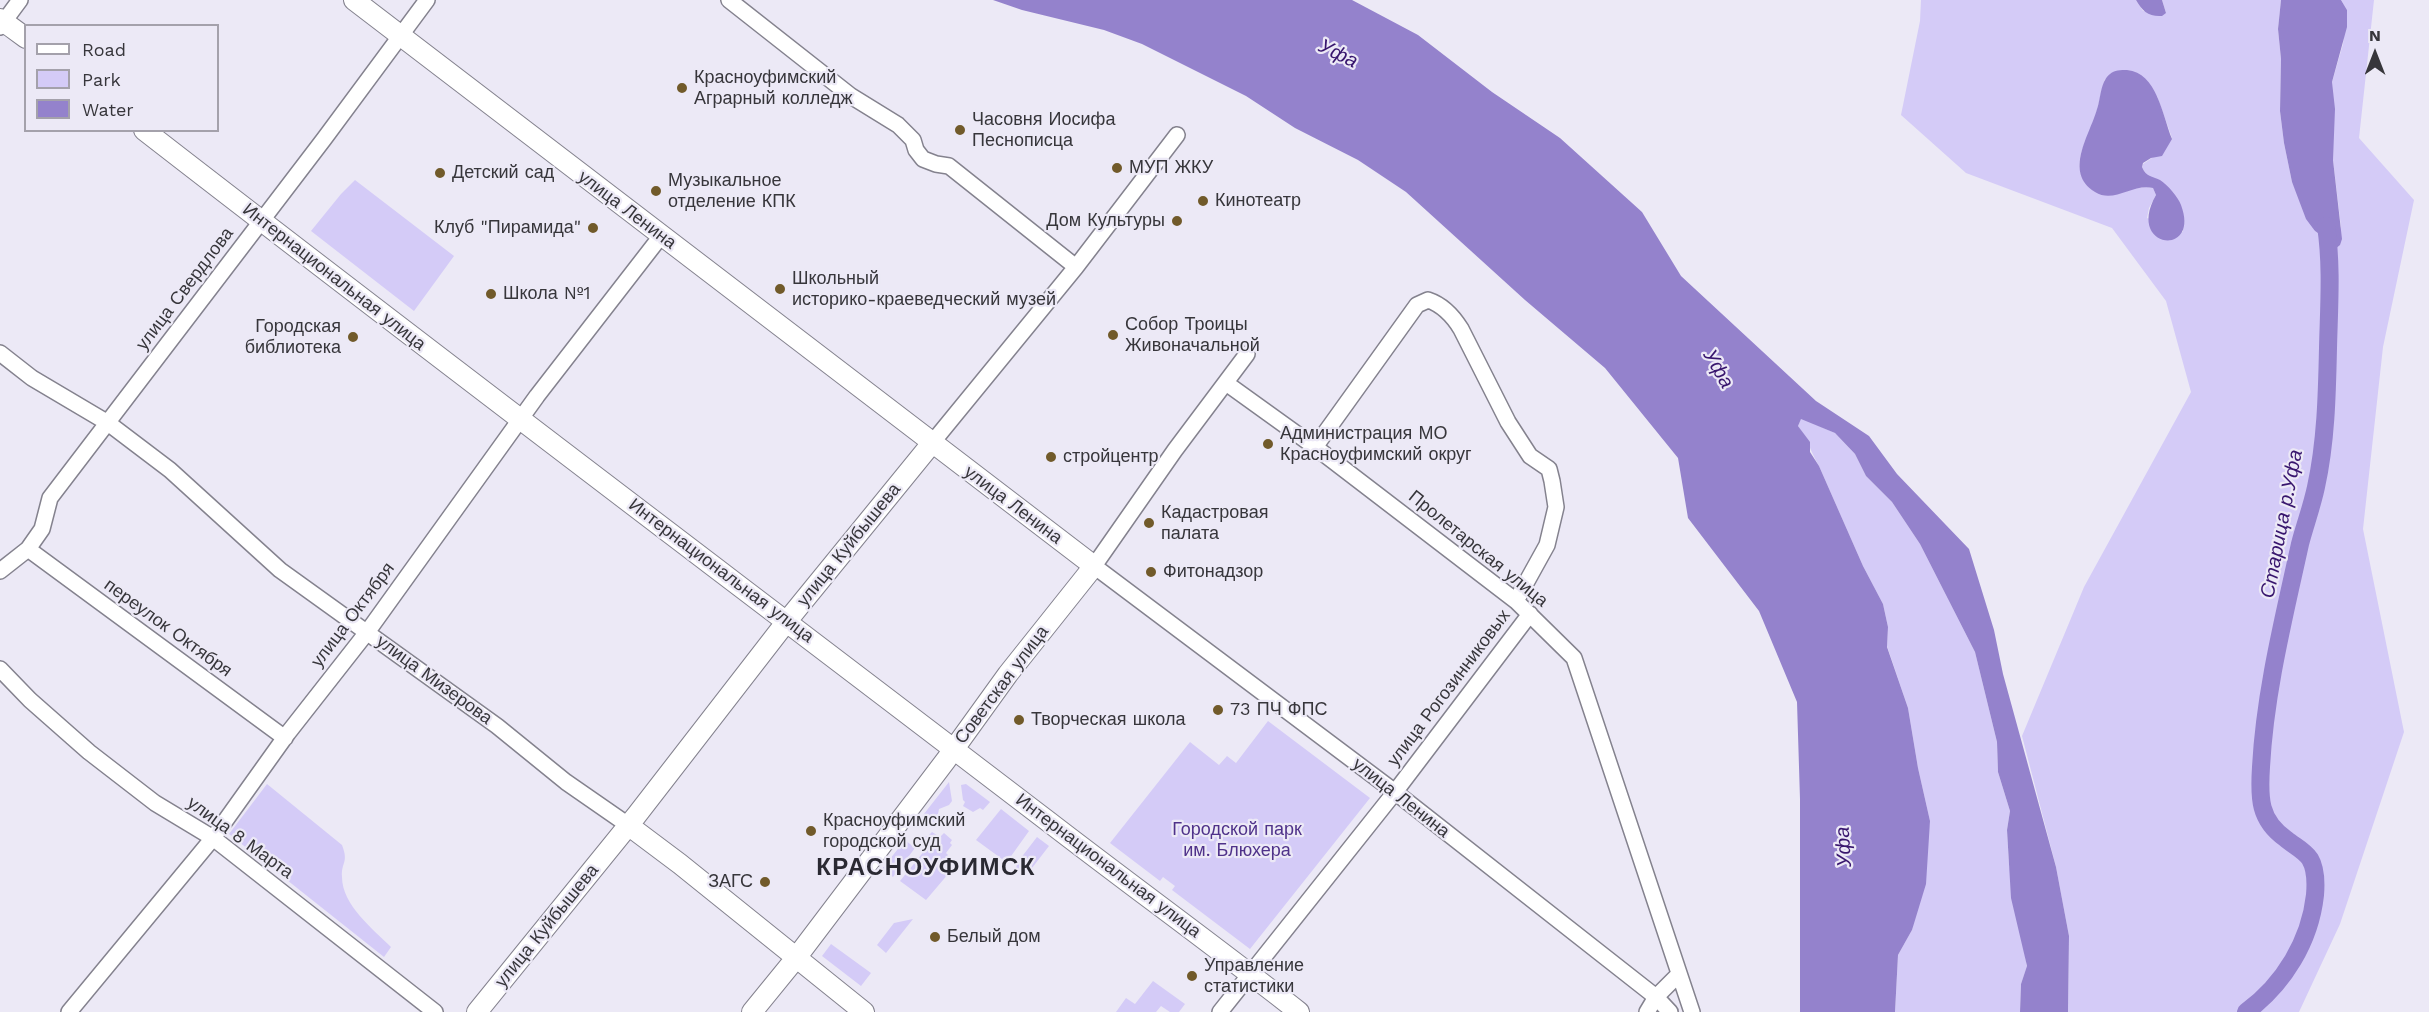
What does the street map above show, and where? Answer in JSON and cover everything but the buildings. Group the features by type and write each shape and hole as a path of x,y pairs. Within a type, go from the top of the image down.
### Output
{"main road":[{"name":"улица Ленина","path":"354,0 1094,566"},
{"path":"1,22 24,37"},
{"name":"Интернациональная улица","path":"147,132 1299,1012"},
{"name":"улица Куйбышева","path":"477,1012 628,825 787,621 932,443"},
{"name":"Советская улица","path":"752,1012 796,958 1008,674 1094,566"},
{"name":"улица Мизерова","path":"628,825 864,1012"}],"street":[{"path":"1,22 20,0"},
{"name":"улица Свердлова","path":"0,571 28,549 42,529 50,498 427,0"},
{"path":"729,0 851,96 898,125 913,140 916,150 923,159 949,166 1076,267"},
{"name":"улица Куйбышева","path":"932,443 1076,267 1177,135"},
{"name":"улица Октября","path":"69,1012 213,838 285,738 368,631 564,360 661,236"},
{"path":"1315,447 1417,305 1424,301 1432,301 1440,305 1456,321 1508,422 1530,456 1549,469 1556,507 1547,545 1516,601"},
{"name":"улица Мизерова","path":"0,353 32,378 108,423 171,470 280,570 368,631 497,726 566,782 628,825"},
{"name":"Советская улица","path":"1094,566 1247,354"},
{"name":"Пролетарская улица","path":"1226,383 1315,447 1516,601 1574,658 1692,1012"},
{"name":"переулок Октября","path":"28,549 285,738"},
{"name":"улица Ленина","path":"1094,566 1395,792 1656,998 1670,1012"},
{"name":"улица Рогозинниковых","path":"1220,1012 1395,792 1530,614"},
{"name":"улица 8 Марта","path":"0,669 30,700 89,752 155,803 213,838 435,1012"},
{"path":"1647,1012 1656,998 1679,974"}],"green space":[{"path":"1921,0 2136,0 2143,11 2166,13 2162,0 2281,0 2278,29 2281,59 2280,111 2284,143 2292,182 2315,231 2325,238 2329,248 2341,227 2333,160 2332,82 2343,44 2347,10 2341,0 2374,0 2359,138 2414,200 2383,347 2363,529 2404,732 2340,924 2299,1012 2068,1012 2069,936 2056,867 2022,736 2084,587 2191,392 2166,301 2112,228 1966,173 1901,115 1920,21","holes":["2105,79 2157,96 2172,138 2162,151 2142,167 2144,172 2169,190 2178,202 2183,232 2147,218 2156,195 2153,188 2094,191 2086,183 2080,168 2082,152 2094,120"]},
{"path":"355,180 454,256 414,311 311,231"},
{"path":"1801,418 1835,433 1855,454 1866,476 1892,502 1920,544 1975,652 1997,742 1998,772 2010,811 2007,830 2009,864 2027,967 2021,984 2020,1012 1895,1012 1898,955 1912,930 1930,821 1908,708 1887,646 1888,627 1883,604 1863,566 1805,436 1798,426"},
{"name":"Городской парк им. Блюхера","path":"1268,721 1370,798 1250,949 1172,890 1175,886 1163,877 1160,881 1110,843 1190,742 1219,765 1227,756 1236,763"},
{"path":"949,782 952,801 949,805 939,809 936,823 921,825 920,819"},
{"path":"267,784 342,845 345,855 342,872 343,887 360,916 391,947 384,957 229,834"},
{"path":"966,784 990,802 983,810 980,808 973,812 963,806 965,802 961,785"},
{"path":"1001,809 1029,831 1009,859 1002,859 976,840"},
{"path":"932,832 940,837 944,833 952,840 950,843 952,845 940,866 949,873 926,900 900,881 925,850 923,837"},
{"path":"1037,837 1049,846 1025,877 1016,869 1017,863"},
{"path":"905,840 915,848 893,877 882,869"},
{"path":"913,919 886,953 877,945 894,923"},
{"path":"831,944 871,973 861,986 822,956"},
{"path":"1153,981 1185,1004 1179,1012 1170,1012 1161,1006 1156,1012 1116,1012 1126,998 1135,1004"}],"water":[{"name":"Уфа","path":"993,0 1352,0 1418,35 1492,92 1560,138 1642,212 1681,276 1816,401 1869,436 1897,474 1969,549 1994,630 2003,674 2056,867 2069,936 2068,1012 2020,1012 2021,984 2027,966 2011,898 2007,830 2010,811 1998,772 1997,742 1975,652 1920,544 1892,502 1866,476 1855,454 1835,433 1801,419 1798,426 1810,442 1810,452 1819,466 1863,566 1883,604 1888,627 1887,647 1908,708 1930,821 1926,884 1912,930 1898,955 1895,1012 1800,1012 1800,799 1797,702 1759,611 1688,518 1678,458 1605,368 1525,300 1406,192 1358,160 1295,128 1246,96 1142,44 1104,30 1022,10"},
{"path":"2136,0 2162,0 2166,13 2162,16 2150,14 2143,10"},
{"path":"2281,0 2341,0 2347,10 2347,27 2332,82 2335,109 2333,160 2342,239 2340,245 2335,249 2329,248 2325,238 2315,231 2306,219 2292,182 2280,111 2281,59 2278,29"},
{"path":"2127,70 2137,73 2152,87 2172,139 2162,156 2151,158 2143,163 2142,167 2147,174 2166,185 2181,205 2184,222 2181,233 2174,239 2164,240 2156,236 2150,227 2149,213 2156,195 2153,188 2138,188 2116,195 2102,195 2086,184 2081,174 2081,153 2097,109 2104,81 2114,72"}],"waterway":[{"name":"Старица р.Уфа","path":"2246,1012 2272,988 2293,960 2307,929 2315,895 2312,863 2302,851 2270,824 2263,808 2260,778 2263,739 2276,655 2300,544 2313,501 2322,453 2329,301 2326,226"}],"place":[{"name":"Красноуфимский Аграрный колледж","path":"682,88"},
{"name":"Часовня Иосифа Песнописца","path":"960,130"},
{"name":"МУП ЖКУ","path":"1117,168"},
{"name":"Детский сад","path":"440,173"},
{"name":"Музыкальное отделение КПК","path":"656,191"},
{"name":"Кинотеатр","path":"1203,201"},
{"name":"Дом Культуры","path":"1177,221"},
{"name":"Клуб \"Пирамида\"","path":"593,228"},
{"name":"Школьный историко-краеведческий музей","path":"780,289"},
{"name":"Школа №1","path":"491,294"},
{"name":"Собор Троицы Живоначальной","path":"1113,335"},
{"name":"Городская библиотека","path":"353,337"},
{"name":"Администрация МО Красноуфимский округ","path":"1268,444"},
{"name":"стройцентр","path":"1051,457"},
{"name":"Кадастровая палата","path":"1149,523"},
{"name":"Фитонадзор","path":"1151,572"},
{"name":"73 ПЧ ФПС","path":"1218,710"},
{"name":"Творческая школа","path":"1019,720"},
{"name":"Красноуфимский городской суд","path":"811,831"},
{"name":"ЗАГС","path":"765,882"},
{"name":"Белый дом","path":"935,937"},
{"name":"Управление статистики","path":"1192,976"}],"district":[{"name":"КРАСНОУФИМСК","path":"926,868"}]}
